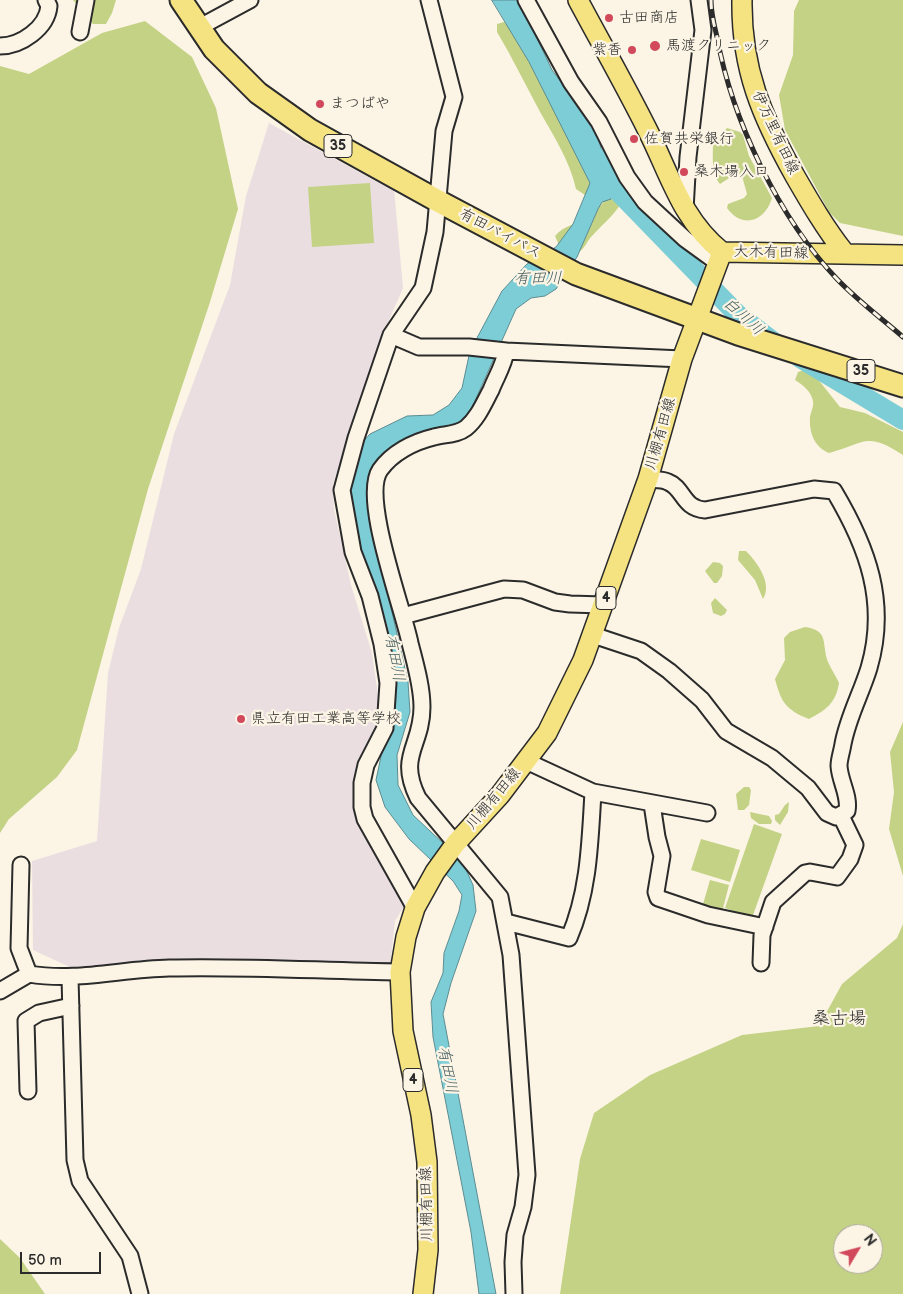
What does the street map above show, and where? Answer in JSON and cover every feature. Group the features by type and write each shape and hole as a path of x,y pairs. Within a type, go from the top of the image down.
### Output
{"highway":[{"name":"有田バイパス","path":"181,0 198,28 233,70 258,94 310,130 438,201 576,274 738,334 903,386"}],"main road":[{"name":"大木有田線","path":"578,0 664,164 685,212 720,257 844,252 903,255"},
{"name":"伊万里有田線","path":"742,0 744,53 763,115 811,204 844,252"},
{"path":"698,319 720,257"},
{"name":"川棚有田線","path":"423,1294 428,1250 427,1162 421,1115 403,1030 400,972 406,938 415,908 435,872 455,844 500,795 547,733 593,635 648,479 682,359 698,319"}],"street":[{"path":"0,46 10,46 20,42 45,22 49,6 46,0"},
{"path":"80,32 86,0"},
{"path":"198,28 250,0"},
{"path":"415,908 364,819 362,783 366,765 385,728 388,683 382,644 370,596 353,552 342,490 356,438 391,335 422,288 435,232 444,131 454,97 429,0"},
{"path":"526,0 570,82 600,122 626,177 645,202 685,239 720,257"},
{"path":"685,212 688,158 703,30 699,0"},
{"path":"391,335 419,346 682,359"},
{"path":"506,351 501,369 481,410 466,428 408,446 390,457 378,472 375,508 404,616 422,706 420,726 408,769 411,785 418,798 500,897 506,922 517,1021 527,1174 515,1236 513,1262 514,1294"},
{"path":"593,635 640,650 669,671 702,700 726,731 772,758 808,788 827,813 836,818 847,811 848,804 839,767 848,722 868,670 876,637 876,607 869,562 851,519 834,492 814,489 705,510 696,509 689,505 667,482 648,479"},
{"path":"404,616 504,589 523,590 555,602 603,605"},
{"path":"526,761 593,792 707,813"},
{"path":"506,922 569,938 578,917 586,877 593,792"},
{"path":"652,804 662,856 656,892 658,898 708,915 765,927"},
{"path":"760,963 765,927 773,902 805,873 810,872 837,877 840,875 855,845 841,816"},
{"path":"21,865 19,948 29,974"},
{"path":"0,991 29,974 51,978 70,978 168,968 400,972"},
{"path":"70,978 75,1160 80,1181 130,1256 140,1294"},
{"path":"28,1091 26,1021 39,1014 71,1006"}],"shaded area":[{"path":"269,123 379,183 394,189 403,288 379,343 333,484 334,509 351,585 372,653 377,688 380,728 356,782 374,846 388,878 405,905 395,921 390,967 74,969 33,950 32,861 97,841 108,673 119,628 141,569 174,434 230,285 246,196"}],"green space":[{"path":"73,0 116,0 106,24 93,24"},
{"path":"799,0 903,0 903,236 840,223 829,212 785,130 779,95 793,55 794,11"},
{"path":"145,21 192,57 216,108 238,209 210,302 148,489 77,750 57,777 9,819 0,833 0,66 29,74 102,33"},
{"path":"504,22 519,34 551,78 595,194 585,195 576,189 560,148 497,32 497,24"},
{"path":"727,128 740,132 743,135 749,156 772,198 764,213 752,220 739,219 727,208 728,204 744,198 747,194 742,176 734,175 720,184 715,175 713,143"},
{"path":"370,183 374,243 312,247 308,187"},
{"path":"609,195 618,199 620,205 578,253 558,243 555,236 559,232 590,216"},
{"path":"804,370 817,378 840,407 865,413 903,432 903,455 881,443 873,441 866,441 829,453 820,447 816,443 810,428 810,417 813,407 812,397 795,380 798,372"},
{"path":"739,551 746,551 755,561 765,580 766,593 763,599 755,580 738,560"},
{"path":"713,562 720,563 723,566 722,576 717,583 714,583 705,571"},
{"path":"715,598 727,610 721,616 713,613 711,603"},
{"path":"805,627 818,631 821,635 828,662 839,683 833,701 809,719 795,712 786,704 782,699 775,679 785,660 784,638 790,632"},
{"path":"903,722 903,876 889,829 894,792 890,752"},
{"path":"744,787 749,787 751,790 749,805 744,810 738,810 736,794"},
{"path":"789,802 788,812 780,825 775,820 775,815 779,814"},
{"path":"750,812 769,816 772,821 771,824 759,824 751,818"},
{"path":"754,824 782,834 752,918 725,908"},
{"path":"701,839 740,850 730,882 691,870"},
{"path":"710,880 729,885 721,916 701,911"},
{"path":"903,924 903,1294 560,1294 580,1159 594,1113 650,1075 742,1035 819,1026 842,984 897,938"},
{"path":"0,1239 20,1258 45,1294 0,1294"}],"water":[{"name":"有田川","path":"492,0 519,0 552,70 594,126 609,173 611,199 602,202 577,257 556,289 545,296 531,298 516,309 470,412 458,424 401,441 384,454 371,477 376,542 408,682 410,712 397,755 398,785 413,815 462,861 473,885 476,911 451,983 443,1014 496,1294 479,1294 471,1232 433,1037 431,1002 443,973 444,953 459,911 462,895 453,881 409,839 385,807 376,780 383,747 394,714 389,652 345,499 359,446 370,434 407,416 433,415 449,405 462,388 470,351 502,291 527,264 556,247 573,224 590,183 529,62"}],"waterway":[{"name":"白川川","path":"598,158 609,182 737,314 775,343"},
{"name":"白川川","path":"800,358 903,420"}],"railway":[{"path":"711,0 712,14 724,69 734,101 746,134 777,198 796,227 837,279 903,337"}],"place":[{"name":"古田商店","path":"609,18"},
{"name":"馬渡クリニック","path":"655,46"},
{"name":"紫香","path":"632,50"},
{"name":"まつばや","path":"320,104"},
{"name":"佐賀共栄銀行","path":"634,139"},
{"name":"桑木場入口","path":"684,172"},
{"name":"県立有田工業高等学校","path":"241,719"}],"district":[{"name":"桑古場","path":"839,1019"}]}
